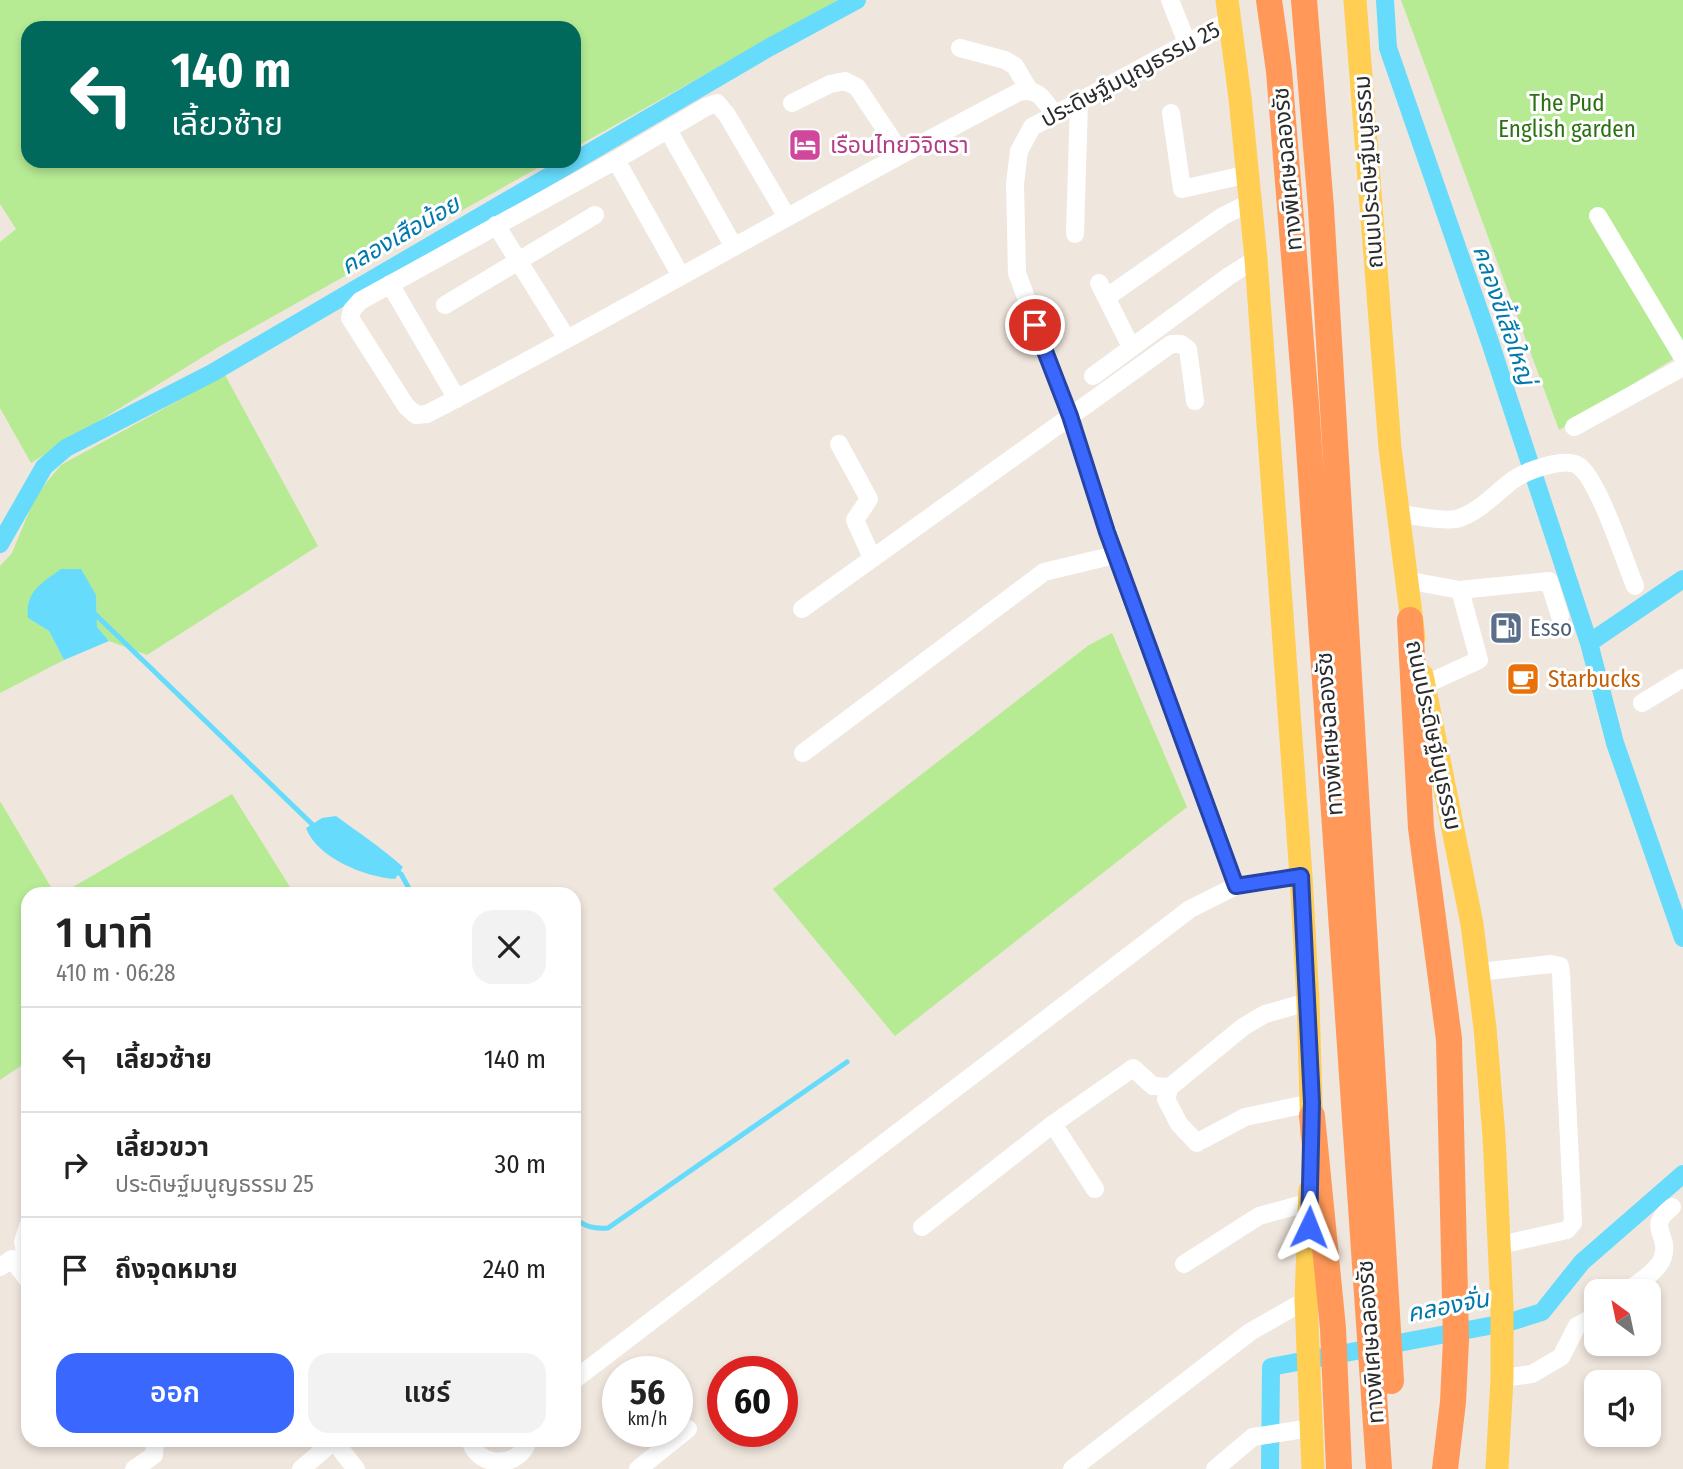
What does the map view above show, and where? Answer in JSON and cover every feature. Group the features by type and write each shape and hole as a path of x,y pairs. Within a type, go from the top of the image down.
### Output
{"highway":[{"name":"ทางพิเศษฉลองรัช","path":"1269,0 1279,71 1306,404 1379,1469"},
{"name":"ทางพิเศษฉลองรัช","path":"1304,0 1322,222 1396,1469"},
{"path":"1410,620 1421,828 1450,1039 1455,1330 1453,1402 1445,1469"},
{"path":"1312,1110 1322,1370 1339,1469"}],"main road":[{"name":"ถนนประดิษฐ์มนูธรรม","path":"1355,0 1390,448 1410,620 1472,924 1479,972 1494,1136 1500,1245 1502,1378 1497,1469"},
{"path":"1229,10 1256,259 1301,876 1312,1110 1306,1300 1321,1330"},
{"path":"1313,1469 1311,1428 1322,1370"}],"street":[{"path":"1170,0 1188,43"},
{"name":"ประดิษฐ์มนูญธรรม 25","path":"1229,10 1188,43 1032,127 1019,151 1015,184 1015,242 1017,273 1025,299 1070,416 1115,555 1236,886"},
{"path":"960,48 1005,60 1015,66 1029,89 1040,94 1054,114"},
{"path":"792,103 830,83 845,81 857,87 901,153"},
{"path":"787,217 727,115 717,103 360,301 352,310 350,318 406,406 416,415 427,414 567,339 734,247 901,153 1029,89"},
{"path":"1075,234 1079,102"},
{"path":"1171,113 1181,189 1248,174"},
{"path":"668,130 734,247"},
{"path":"616,159 681,276"},
{"path":"1131,347 1103,290 1223,216 1251,202"},
{"path":"445,305 595,215"},
{"path":"1598,216 1683,358"},
{"path":"496,225 567,339"},
{"path":"1093,376 1256,259"},
{"path":"390,284 457,398"},
{"path":"802,609 1171,344 1181,344 1188,349 1195,401"},
{"path":"1574,427 1683,368"},
{"path":"839,444 869,499 855,520 872,558"},
{"path":"1398,514 1454,519 1491,499 1515,479 1559,462 1570,462 1580,466 1594,486 1635,586"},
{"path":"803,753 1044,572 1115,555"},
{"path":"1405,580 1460,590 1549,581 1560,616"},
{"path":"1424,685 1479,660 1460,590"},
{"path":"1642,703 1683,678"},
{"path":"581,1375 1190,909 1236,886 1301,876"},
{"path":"1479,972 1551,964 1560,966 1561,974 1573,1223 1567,1230 1500,1245"},
{"path":"1308,1002 1265,1014 1243,1027 1170,1087 1166,1099 1173,1114 1200,1142 1245,1117 1312,1110"},
{"path":"922,1227 1053,1124 1133,1068 1153,1086 1170,1087"},
{"path":"1053,1124 1095,1189"},
{"path":"1184,1264 1259,1216 1310,1202"},
{"path":"1642,1279 1663,1258 1664,1248 1658,1224 1660,1218 1672,1207"},
{"path":"13,1262 21,1246"},
{"path":"1072,1469 1250,1332 1306,1300"},
{"path":"1502,1378 1532,1374 1561,1357 1577,1326 1584,1322"},
{"path":"1215,1469 1253,1437 1311,1428"},
{"path":"134,1469 154,1455 155,1447"},
{"path":"301,1469 328,1447"},
{"path":"340,1447 356,1469"},
{"path":"473,1447 483,1460 504,1466 520,1455 524,1447"},
{"path":"638,1469 666,1447"}],"green space":[{"path":"0,0 838,0 581,144 581,21 21,21 21,168 538,168 222,345 31,463 0,408 0,242 16,229 0,204"},
{"name":"The Pud English garden","path":"1401,0 1683,0 1683,353 1559,430"},
{"path":"225,375 318,546 147,655 109,641 97,627 96,595 28,618 49,631 64,660 0,693 0,566 12,553 36,495 61,465"},
{"path":"1112,633 1187,807 895,1036 773,889 1089,645"},
{"path":"232,794 290,887 73,887"},
{"path":"0,801 51,887 21,887 21,1066 0,1080"}],"water":[{"path":"61,569 81,569 96,595 97,627 109,641 64,660 49,631 28,618 32,594"},
{"path":"336,816 403,867 395,879 357,870 331,857 320,848 306,828 322,818"}],"waterway":[{"name":"คลองเสือน้อย","path":"581,157 770,47 857,0"},
{"name":"คลองขี้เสือใหญ่","path":"1385,0 1388,48 1490,342 1589,643 1615,743 1683,938"},
{"name":"คลองเสือน้อย","path":"0,544 44,467 66,448 212,373 563,168"},
{"path":"1589,643 1683,579"},
{"path":"96,615 317,829"},
{"path":"393,870 401,874 408,887"},
{"path":"581,1222 590,1227 608,1228 847,1062"},
{"name":"คลองจั่น","path":"1270,1469 1271,1367 1510,1322 1542,1312 1582,1262 1683,1174"}],"place":[{"name":"เรือนไทยวิจิตรา","path":"805,145"},
{"name":"Esso","path":"1506,628"},
{"name":"Starbucks","path":"1523,679"}],"route":[{"path":"1035,325 1070,416 1107,532 1236,886 1301,876 1312,1103 1309,1227"}]}
